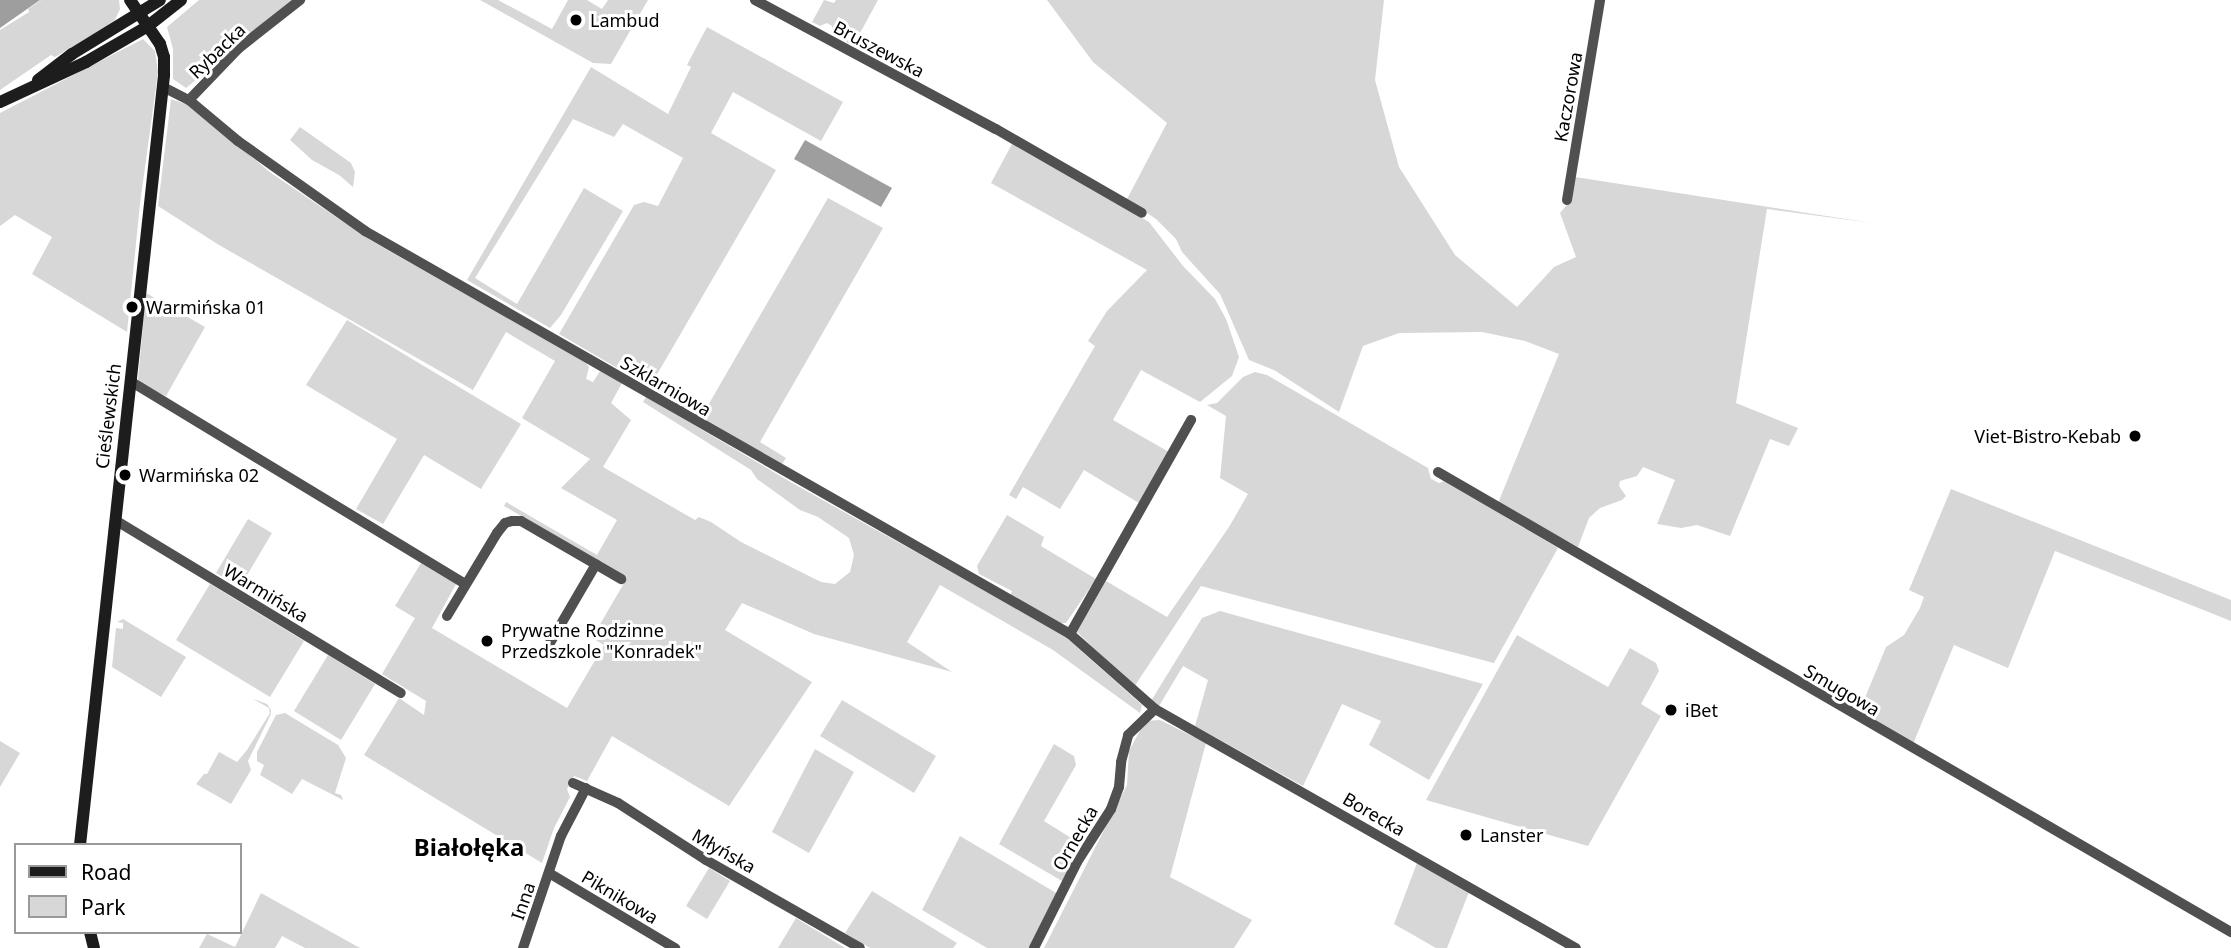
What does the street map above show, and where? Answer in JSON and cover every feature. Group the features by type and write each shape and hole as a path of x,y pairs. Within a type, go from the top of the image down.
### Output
{"street":[{"name":"Cieślewskich","path":"80,843 163,87 164,57 148,26 130,0"},
{"path":"29,87 64,60 160,0"},
{"path":"0,102 72,70 148,26 181,0"},
{"name":"Rybacka","path":"189,100 239,48 300,0"},
{"name":"Bruszewska","path":"755,0 951,105 1142,213"},
{"name":"Kaczorowa","path":"1567,200 1600,0"},
{"name":"Szklarniowa","path":"163,87 189,100 238,141 365,231 1070,634 1155,709"},
{"path":"130,381 465,584"},
{"path":"1070,634 1191,420"},
{"name":"Smugowa","path":"1438,472 2231,932"},
{"name":"Warmińska","path":"115,520 401,693"},
{"path":"447,616 497,533 505,523 512,521 521,521 621,579"},
{"path":"547,648 596,564"},
{"name":"Ornecka","path":"1034,948 1077,862 1111,809 1119,787 1121,762 1128,735 1155,709"},
{"name":"Borecka","path":"1155,709 1576,948"},
{"name":"Młyńska","path":"573,783 618,803 706,859 860,948"},
{"name":"Inna","path":"523,948 561,836 586,788"},
{"name":"Piknikowa","path":"549,873 675,948"}],"green space":[{"path":"41,0 119,0 120,9 115,20 105,27 55,57 51,55 0,90 0,30 29,12 28,9"},
{"path":"199,0 294,0 186,88 173,79 173,49 167,27"},
{"name":"Lambud","path":"480,0 498,0 552,29 568,0 587,0 602,9 608,0 648,0 611,64 593,63"},
{"path":"824,0 834,3 836,0 878,0 853,46 832,34 832,26 827,23 820,26 812,22"},
{"path":"1047,0 1384,0 1375,80 1399,167 1455,255 1517,307 1554,267 1576,257 1560,213 1571,200 1575,177 1872,223 1767,209 1736,403 1798,428 1789,446 1770,439 1730,536 1697,525 1681,528 1657,524 1675,480 1643,467 1637,476 1620,481 1619,486 1626,496 1622,500 1600,508 1589,518 1578,547 1498,503 1559,354 1525,341 1482,332 1399,333 1363,346 1339,412 1274,370 1249,360 1220,294 1182,252 1176,239 1156,219 1127,199 1167,123 1093,62"},
{"path":"707,27 843,102 821,141 733,92 711,133 776,170 652,383 703,414 828,198 883,228 760,442 786,458 782,464 559,334 634,205 644,202 658,206 683,158 623,124 614,137 573,119 475,278 517,304 584,188 623,211 561,315 550,328 467,280 591,67 668,114 691,67 687,65"},
{"path":"143,39 155,51 158,72 140,204 127,332 32,274 52,237 15,215 0,226 0,113"},
{"path":"171,99 191,106 271,173 370,240 586,363 589,367 586,379 593,382 600,371 622,383 611,403 631,420 603,467 695,520 699,517 711,522 741,542 821,582 835,584 850,572 854,555 849,538 818,517 800,510 757,479 751,470 643,402 646,397 794,484 1062,634 1142,705 1140,713 1053,650 940,585 907,642 952,672 814,634 742,603 725,630 812,682 729,806 612,736 587,781 574,776 567,789 570,797 554,828 542,863 364,755 399,698 424,715 426,701 382,674 415,618 395,606 421,563 456,584 432,628 567,708 604,645 592,638 627,578 504,506 506,502 597,555 617,520 561,488 590,459 522,418 555,361 506,332 473,390 219,245 158,206"},
{"path":"300,127 351,163 355,172 353,187 339,175 312,160 290,140"},
{"path":"1012,144 1149,222 1183,266 1215,299 1226,319 1239,357 1232,376 1200,402 1141,370 1113,420 1169,452 1139,503 1084,470 1060,509 1023,487 1016,499 1009,495 1095,346 1088,341 1107,311 1147,270 991,183"},
{"path":"146,293 205,327 166,396 143,386 138,379"},
{"path":"347,320 521,424 481,489 424,455 383,524 356,509 397,439 306,385"},
{"path":"1255,372 1267,375 1428,468 1431,479 1439,483 1444,481 1558,548 1494,663 1201,586 1134,687 1077,632 1106,581 1167,617 1229,527 1248,494 1220,478 1226,416 1207,405 1217,403 1243,377"},
{"path":"1951,489 2231,600 2231,621 2055,551 2008,668 1954,645 1913,744 1859,712 1886,647 1904,635 1920,608 1924,597 1909,590"},
{"path":"1007,515 1044,537 1041,546 1096,579 1066,623 1056,623 1010,596 1012,591 979,574 977,566"},
{"path":"248,519 272,533 240,587 216,573"},
{"path":"210,584 304,641 270,697 176,640"},
{"path":"1220,611 1483,684 1429,780 1369,745 1381,721 1342,704 1303,786 1195,726 1208,680 1183,666 1159,706 1151,701 1202,618"},
{"path":"123,619 186,657 161,697 112,667 116,628 123,629 123,623 117,622"},
{"path":"1517,635 1608,687 1630,648 1656,663 1659,671 1641,704 1661,716 1588,846 1426,800"},
{"path":"328,655 375,684 341,740 294,711"},
{"path":"253,699 267,704 271,710 271,714 248,761 251,770 231,804 196,784 207,774 219,752 237,762 247,750 270,713 269,708"},
{"path":"842,700 936,756 914,793 820,736"},
{"path":"285,713 338,745 346,758 335,793 341,795 343,800 302,779 292,794 260,775 264,765 257,761 257,752 276,715"},
{"path":"1160,720 1206,743 1170,877 1252,920 1234,948 1044,948 1127,785 1129,751 1145,721"},
{"path":"0,741 20,753 0,787"},
{"path":"1054,744 1074,756 1076,765 1044,821 1084,846 1062,881 999,844"},
{"path":"815,749 854,772 809,853 772,832"},
{"path":"960,836 1058,894 1031,948 987,948 922,910"},
{"path":"1417,863 1469,892 1447,948 1436,948 1394,924"},
{"path":"709,868 730,881 707,919 686,906"},
{"path":"872,891 957,943 953,948 870,948 845,933"},
{"path":"261,893 360,948 305,948 282,936 275,948 199,948 207,934 235,947"},
{"path":"796,918 845,948 778,948"}],"shaded area":[{"path":"0,0 40,0 0,28"},
{"path":"805,140 892,188 881,207 794,159"}],"place":[{"name":"Lambud","path":"576,20"},
{"name":"Warmińska 01","path":"132,307"},
{"name":"Viet-Bistro-Kebab","path":"2135,436"},
{"name":"Warmińska 02","path":"125,475"},
{"name":"Prywatne Rodzinne Przedszkole \"Konradek\"","path":"487,641"},
{"name":"iBet","path":"1671,710"},
{"name":"Lanster","path":"1466,835"}],"district":[{"name":"Białołęka","path":"469,847"}]}
